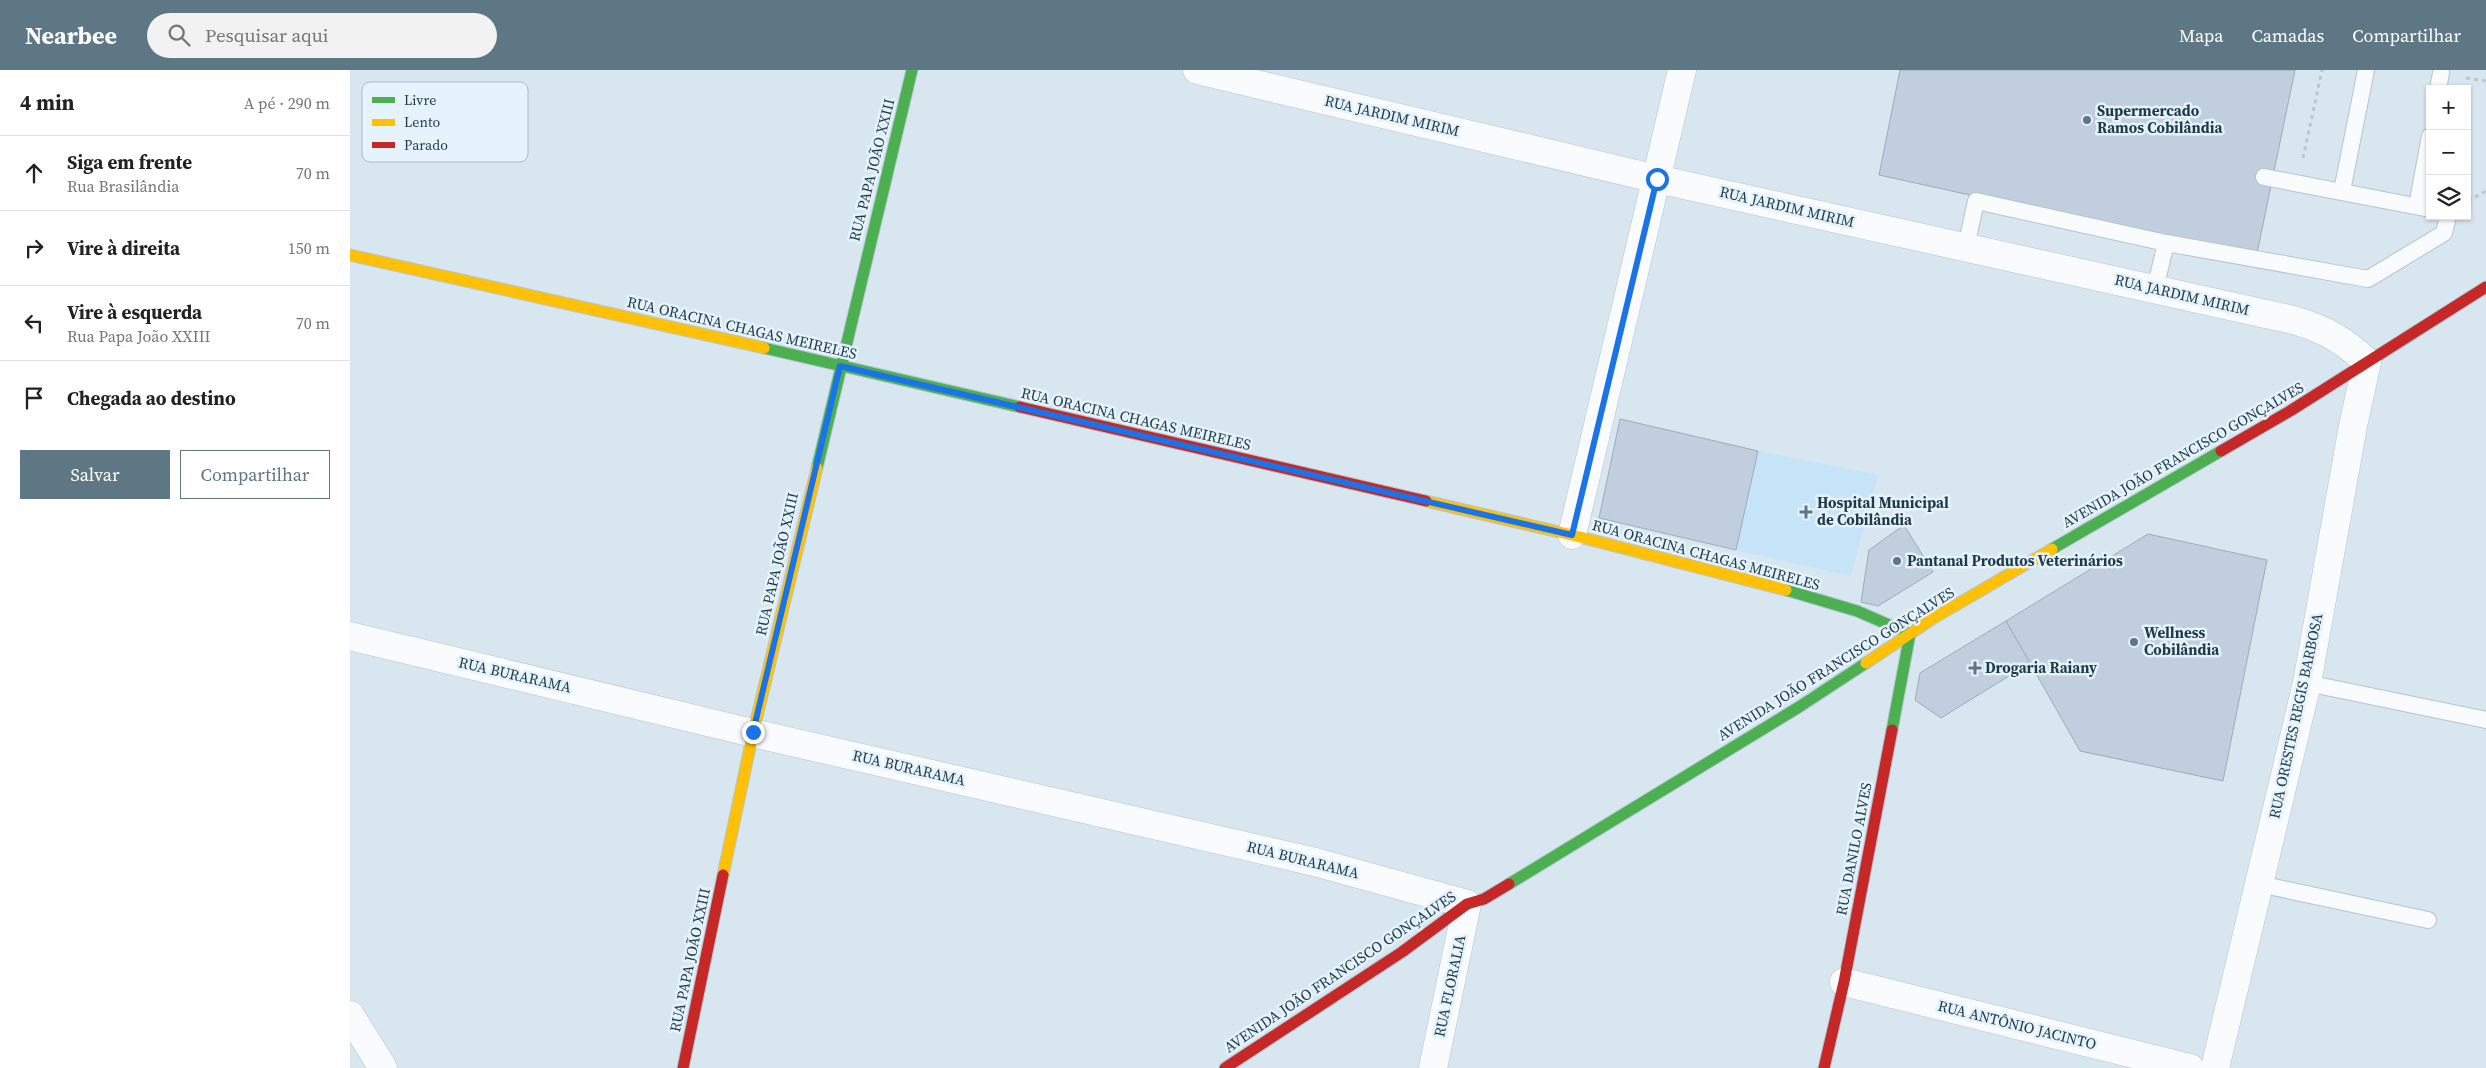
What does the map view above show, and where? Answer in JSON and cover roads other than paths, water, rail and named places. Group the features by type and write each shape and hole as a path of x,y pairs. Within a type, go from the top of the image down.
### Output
{"street":[{"name":"RUA PAPA JOÃO XXIII","path":"683,1068 753,732 912,70"},
{"name":"RUA JARDIM MIRIM","path":"1198,70 1657,179 2315,326 2336,336 2367,362"},
{"path":"1572,535 1682,70"},
{"name":"RUA ORACINA CHAGAS MEIRELES","path":"350,255 1572,535 1802,594 1857,612 1910,634"},
{"name":"AVENIDA JOÃO FRANCISCO GONÇALVES","path":"1225,1068 1402,952 1467,904 1484,899 1799,707 1941,614 2290,411 2486,288"},
{"name":"RUA ORESTES REGIS BARBOSA","path":"2215,1068 2307,682 2353,426 2367,362"},
{"name":"RUA DANILO ALVES","path":"1824,1068 1844,982 1910,634"},
{"name":"RUA BURARAMA","path":"350,636 753,732 1316,862 1467,904"},
{"name":"RUA FLORALIA","path":"1434,1068 1467,904"},
{"name":"RUA ANTÔNIO JACINTO","path":"1844,982 2190,1068"},
{"path":"350,1015 383,1068"}],"lane":[{"path":"2342,191 2366,70"},
{"path":"2264,177 2423,207 2426,175"},
{"path":"1966,247 1976,201 2166,243 2368,279 2444,232 2447,220"},
{"path":"2155,289 2166,243"},
{"path":"2307,682 2486,720"},
{"path":"2258,884 2428,920"}],"place":[{"name":"Supermercado Ramos Cobilândia","path":"2087,120"},
{"name":"Hospital Municipal de Cobilândia","path":"1806,512"},
{"name":"Pantanal Produtos Veterinários","path":"1897,561"},
{"name":"Wellness Cobilândia","path":"2134,642"},
{"name":"Drogaria Raiany","path":"1975,668"}]}
